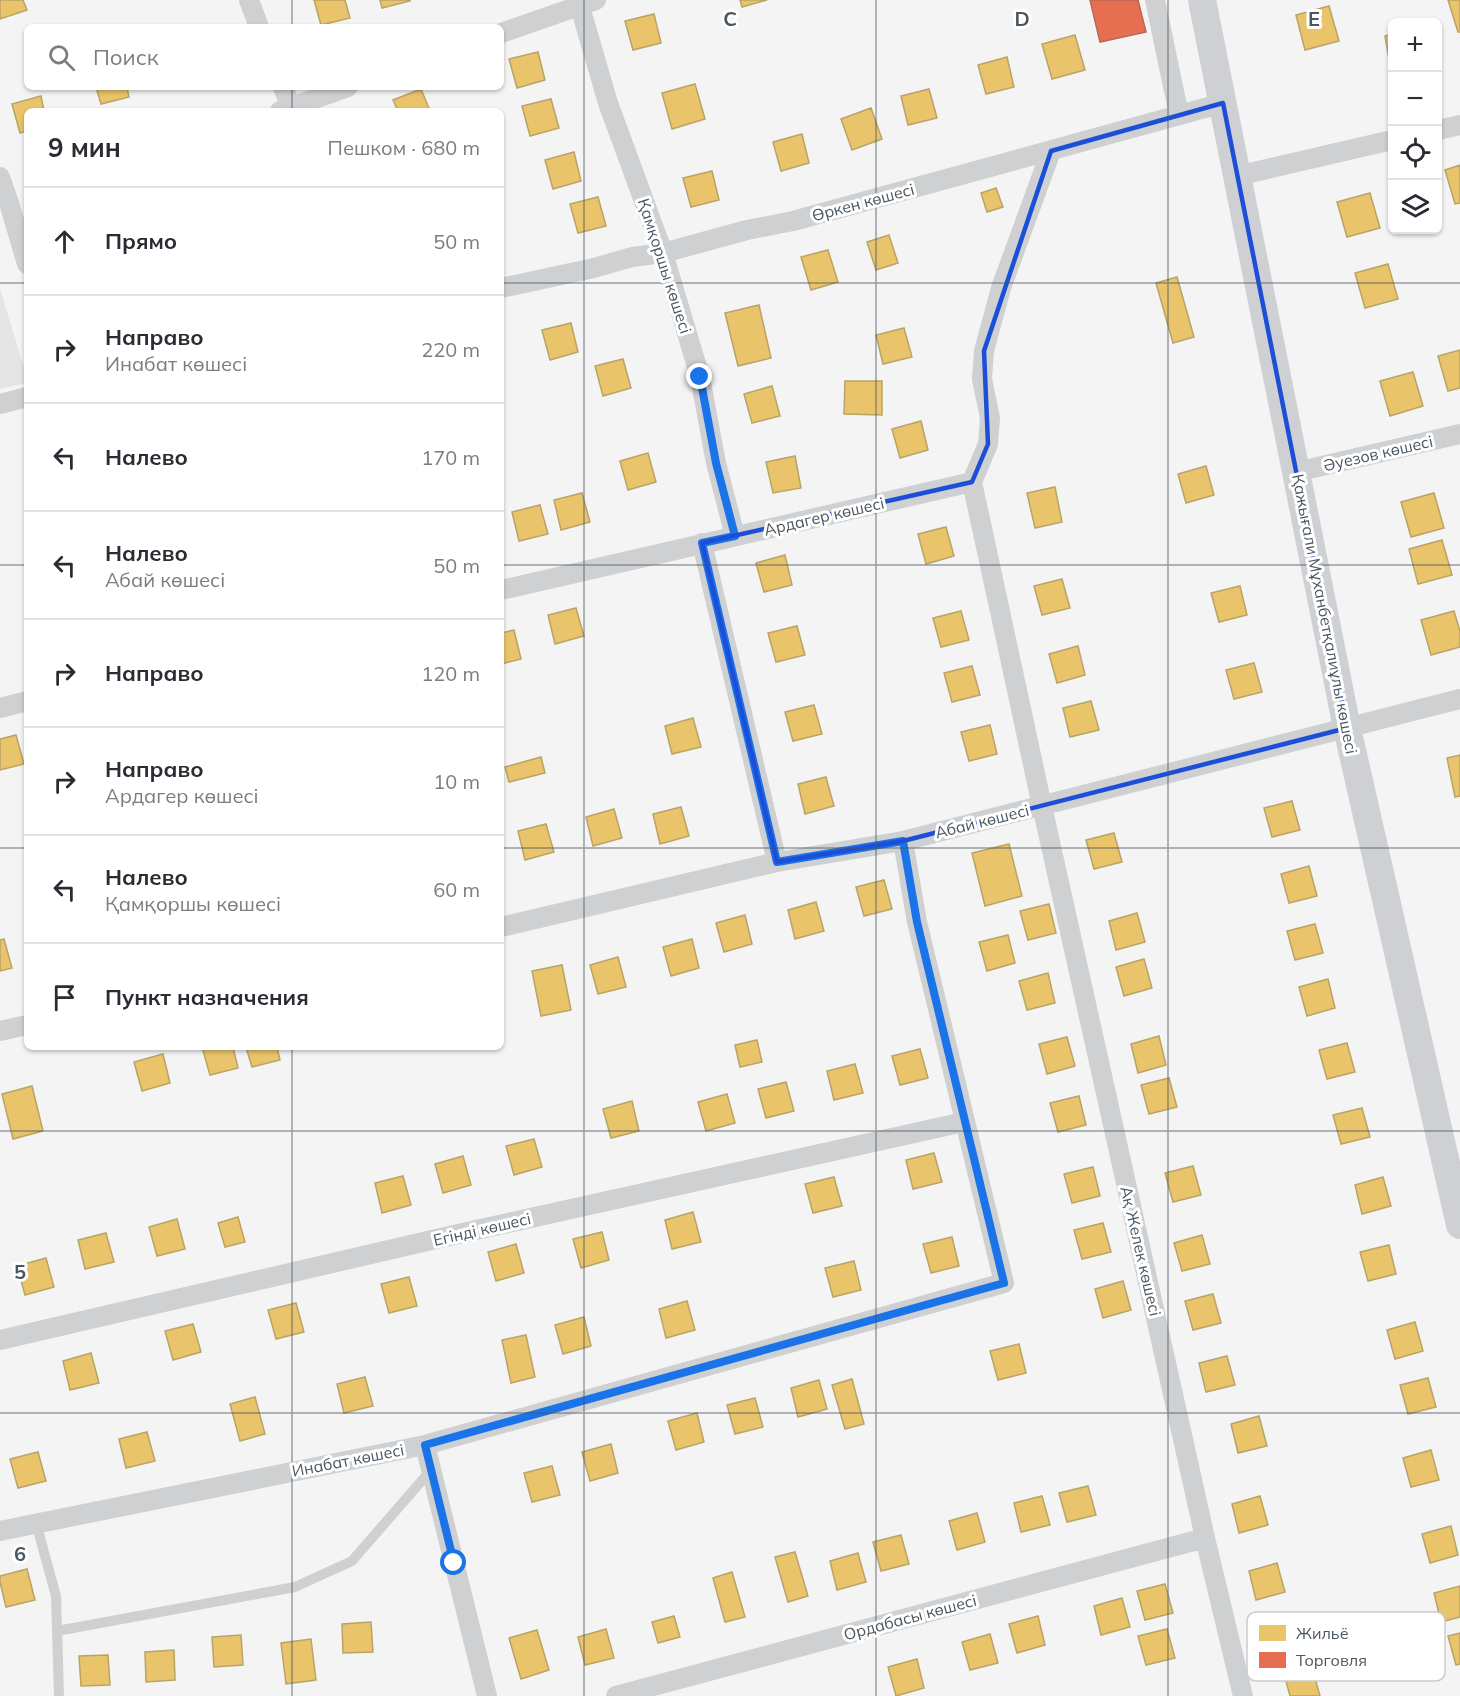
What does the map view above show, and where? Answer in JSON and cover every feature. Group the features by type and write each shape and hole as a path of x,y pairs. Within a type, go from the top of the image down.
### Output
{"street":[{"path":"249,0 258,24"},
{"path":"1155,0 1179,115"},
{"name":"Қажығали Мұханбетқалиұлы көшесі","path":"1202,0 1347,728 1460,1225"},
{"path":"504,32 585,2"},
{"name":"Қамқоршы көшесі","path":"585,2 608,103 663,253 700,377 716,463 735,536"},
{"path":"283,90 285,108"},
{"path":"288,108 339,90"},
{"name":"Өркен көшесі","path":"504,287 793,222 1223,103"},
{"path":"1442,129 1460,125"},
{"path":"1237,176 1388,141"},
{"path":"972,482 988,444 990,418 982,379 984,351 1001,288 1051,151"},
{"path":"0,177 18,200 24,243"},
{"path":"0,404 24,398"},
{"name":"Әуезов көшесі","path":"1296,472 1460,434"},
{"name":"Ардагер көшесі","path":"504,589 972,482"},
{"name":"Ақ Желек көшесі","path":"972,482 1205,1538 1243,1696"},
{"path":"702,543 777,862"},
{"name":"Абай көшесі","path":"504,926 777,862 903,841 1460,699"},
{"path":"0,708 24,702"},
{"path":"903,841 917,922 964,1122"},
{"path":"0,1031 24,1026"},
{"name":"Инабат көшесі","path":"0,1531 425,1445 1004,1283 964,1122"},
{"name":"Егінді көшесі","path":"0,1340 436,1239 964,1122"},
{"path":"425,1445 487,1696"},
{"name":"Ордабасы көшесі","path":"616,1696 1205,1538"}],"lane":[{"path":"57,1631 295,1587 352,1561 431,1470"},
{"path":"36,1523 56,1596 59,1696"}],"highlighted area":[{"path":"1223,103 1347,728 903,841 777,862 702,543 972,482 988,444 984,351 1051,151"}],"shaded area":[{"path":"0,289 24,367 24,384 0,389"}],"building: Жильё":[{"path":"0,0 23,0 27,10 0,19"},
{"path":"314,0 345,0 350,18 321,24"},
{"path":"380,0 410,0 410,1 382,8"},
{"path":"740,0 767,0 742,7"},
{"path":"1448,0 1460,0 1460,32 1458,32"},
{"path":"1329,6 1339,41 1305,50 1296,15"},
{"path":"654,14 661,43 633,50 625,21"},
{"path":"1075,35 1085,70 1052,79 1042,44"},
{"path":"1388,35 1388,53 1385,36"},
{"path":"538,52 545,80 517,88 509,59"},
{"path":"1007,57 1014,87 986,94 978,65"},
{"path":"695,84 705,119 672,129 662,93"},
{"path":"929,89 937,118 908,125 901,96"},
{"path":"97,90 128,90 129,97 101,104"},
{"path":"421,90 429,108 397,108 393,100"},
{"path":"41,96 43,108 24,108 24,132 20,133 12,104"},
{"path":"551,99 559,128 530,136 522,106"},
{"path":"871,108 882,139 852,150 841,119"},
{"path":"802,134 809,163 781,171 773,142"},
{"path":"574,152 581,181 553,189 545,160"},
{"path":"1460,165 1460,203 1455,204 1445,170"},
{"path":"712,171 719,200 691,207 683,178"},
{"path":"996,188 1003,207 987,212 981,193"},
{"path":"1370,193 1380,228 1347,237 1337,202"},
{"path":"598,197 606,226 578,233 570,204"},
{"path":"889,235 898,263 876,270 867,242"},
{"path":"828,250 838,282 811,290 801,257"},
{"path":"1388,264 1398,299 1365,308 1355,273"},
{"path":"1177,277 1194,337 1173,343 1156,283"},
{"path":"759,305 771,358 738,366 725,313"},
{"path":"571,323 578,352 550,360 542,330"},
{"path":"904,328 912,357 883,364 876,335"},
{"path":"1460,350 1460,388 1448,391 1438,356"},
{"path":"623,359 631,388 603,396 595,366"},
{"path":"1413,372 1423,406 1390,416 1380,381"},
{"path":"845,381 882,381 882,415 844,414"},
{"path":"772,386 780,416 752,423 744,394"},
{"path":"921,421 928,450 900,458 892,429"},
{"path":"648,453 656,482 628,490 620,461"},
{"path":"795,456 801,488 773,493 766,462"},
{"path":"1206,466 1214,495 1186,503 1178,474"},
{"path":"1055,487 1062,522 1035,528 1027,493"},
{"path":"582,493 590,522 561,530 554,500"},
{"path":"1434,493 1444,528 1411,537 1401,502"},
{"path":"540,505 548,534 519,541 512,512"},
{"path":"946,527 954,556 926,564 918,534"},
{"path":"1442,540 1452,575 1418,584 1409,549"},
{"path":"785,555 792,585 764,592 756,563"},
{"path":"1062,579 1070,608 1042,615 1034,586"},
{"path":"1240,586 1247,615 1219,622 1211,593"},
{"path":"576,608 584,636 555,644 548,615"},
{"path":"961,611 969,640 941,647 933,618"},
{"path":"1454,611 1460,631 1460,647 1431,655 1421,620"},
{"path":"797,626 805,655 776,662 768,633"},
{"path":"514,630 521,659 504,663 504,632"},
{"path":"1078,646 1085,675 1057,683 1049,654"},
{"path":"1254,663 1262,692 1234,699 1226,670"},
{"path":"972,666 980,695 952,702 944,673"},
{"path":"1091,701 1099,730 1070,737 1063,708"},
{"path":"814,705 822,734 793,741 785,712"},
{"path":"693,718 701,747 672,754 665,726"},
{"path":"990,725 997,754 969,761 961,732"},
{"path":"16,735 24,764 0,770 0,739"},
{"path":"1460,755 1460,796 1455,797 1447,758"},
{"path":"541,757 545,773 509,782 505,767"},
{"path":"826,777 834,806 805,814 798,784"},
{"path":"1292,801 1300,830 1272,837 1264,808"},
{"path":"681,807 689,836 660,844 653,814"},
{"path":"614,809 622,838 593,846 586,817"},
{"path":"546,824 554,852 525,860 518,831"},
{"path":"1114,833 1122,862 1094,869 1086,840"},
{"path":"1009,844 1022,896 985,906 972,853"},
{"path":"1309,866 1317,896 1289,903 1281,874"},
{"path":"884,880 892,909 864,916 856,887"},
{"path":"816,902 824,931 795,939 788,910"},
{"path":"1049,904 1056,933 1028,940 1020,911"},
{"path":"1137,913 1145,942 1116,950 1109,921"},
{"path":"745,915 752,944 724,952 716,923"},
{"path":"1315,924 1323,953 1295,960 1287,931"},
{"path":"1008,935 1015,963 987,971 979,942"},
{"path":"4,939 12,968 0,971 0,940"},
{"path":"692,939 699,968 671,976 663,947"},
{"path":"618,957 626,987 598,994 590,965"},
{"path":"1144,959 1152,988 1124,996 1116,967"},
{"path":"562,965 571,1010 541,1016 532,971"},
{"path":"1048,973 1055,1003 1027,1010 1019,981"},
{"path":"1328,979 1335,1008 1307,1016 1299,987"},
{"path":"1159,1036 1166,1065 1138,1073 1131,1044"},
{"path":"1067,1037 1075,1066 1047,1074 1039,1044"},
{"path":"757,1040 762,1062 740,1067 735,1045"},
{"path":"1347,1043 1355,1072 1327,1079 1319,1050"},
{"path":"920,1049 928,1078 900,1085 892,1056"},
{"path":"203,1050 234,1050 238,1068 210,1075"},
{"path":"247,1050 278,1050 280,1060 252,1067"},
{"path":"163,1054 170,1083 142,1091 134,1062"},
{"path":"855,1064 863,1093 834,1100 827,1071"},
{"path":"1169,1078 1177,1107 1149,1114 1141,1085"},
{"path":"786,1082 794,1111 766,1118 758,1089"},
{"path":"32,1086 43,1131 13,1139 2,1094"},
{"path":"727,1094 735,1123 706,1131 698,1102"},
{"path":"1079,1096 1086,1125 1058,1132 1050,1103"},
{"path":"632,1101 639,1131 611,1138 603,1109"},
{"path":"1362,1108 1370,1137 1341,1144 1333,1115"},
{"path":"534,1139 542,1167 514,1175 506,1146"},
{"path":"934,1153 942,1182 913,1189 906,1160"},
{"path":"463,1156 471,1185 443,1193 435,1164"},
{"path":"1193,1166 1201,1195 1173,1202 1165,1173"},
{"path":"1093,1167 1100,1196 1072,1203 1064,1174"},
{"path":"403,1176 411,1205 382,1213 375,1183"},
{"path":"834,1177 842,1206 813,1213 805,1184"},
{"path":"1383,1177 1391,1206 1362,1214 1355,1185"},
{"path":"693,1212 701,1242 672,1249 665,1220"},
{"path":"238,1217 245,1242 225,1247 218,1223"},
{"path":"177,1219 185,1249 157,1256 149,1227"},
{"path":"1103,1223 1111,1252 1082,1259 1074,1230"},
{"path":"602,1232 609,1260 581,1268 573,1239"},
{"path":"106,1233 114,1262 85,1269 78,1240"},
{"path":"1202,1235 1210,1264 1182,1271 1174,1243"},
{"path":"952,1237 959,1266 931,1273 923,1244"},
{"path":"516,1244 524,1273 496,1281 488,1252"},
{"path":"1389,1245 1396,1274 1368,1281 1360,1252"},
{"path":"46,1258 54,1287 25,1295 17,1266"},
{"path":"854,1261 861,1290 833,1297 825,1268"},
{"path":"409,1277 417,1306 389,1313 381,1284"},
{"path":"1123,1281 1131,1310 1103,1318 1095,1289"},
{"path":"1213,1294 1221,1323 1193,1330 1185,1301"},
{"path":"687,1301 695,1330 666,1338 659,1309"},
{"path":"296,1303 304,1332 276,1339 268,1310"},
{"path":"584,1317 591,1346 563,1354 555,1325"},
{"path":"1415,1322 1423,1351 1395,1359 1387,1330"},
{"path":"193,1324 201,1352 173,1360 165,1331"},
{"path":"526,1335 535,1377 511,1383 502,1340"},
{"path":"1019,1344 1026,1373 998,1380 990,1351"},
{"path":"91,1353 99,1383 70,1390 63,1361"},
{"path":"1227,1356 1235,1385 1206,1392 1199,1363"},
{"path":"365,1377 373,1406 344,1413 337,1384"},
{"path":"1428,1378 1436,1407 1408,1414 1400,1385"},
{"path":"852,1379 864,1424 845,1429 832,1385"},
{"path":"819,1380 827,1409 798,1417 791,1388"},
{"path":"255,1397 265,1434 240,1441 230,1404"},
{"path":"755,1398 763,1427 735,1434 727,1405"},
{"path":"697,1413 704,1442 676,1450 668,1421"},
{"path":"1259,1416 1267,1446 1238,1453 1231,1424"},
{"path":"147,1432 155,1461 126,1468 119,1439"},
{"path":"611,1444 618,1473 590,1481 582,1452"},
{"path":"1431,1450 1439,1480 1411,1487 1403,1458"},
{"path":"38,1452 46,1481 18,1488 10,1459"},
{"path":"552,1466 560,1495 532,1502 524,1473"},
{"path":"1088,1486 1096,1515 1067,1522 1059,1493"},
{"path":"1042,1496 1050,1525 1021,1532 1014,1503"},
{"path":"1260,1496 1268,1525 1239,1533 1232,1504"},
{"path":"977,1513 985,1542 957,1550 949,1521"},
{"path":"1451,1526 1458,1555 1430,1563 1422,1534"},
{"path":"901,1535 909,1564 881,1571 873,1542"},
{"path":"795,1552 808,1596 788,1602 775,1557"},
{"path":"858,1553 866,1582 837,1590 830,1561"},
{"path":"1277,1563 1285,1592 1256,1600 1249,1571"},
{"path":"27,1569 35,1600 6,1607 0,1576"},
{"path":"732,1572 745,1617 725,1622 713,1578"},
{"path":"1165,1584 1173,1613 1145,1620 1137,1591"},
{"path":"1460,1586 1460,1617 1445,1621 1445,1612 1439,1612 1434,1593"},
{"path":"1122,1598 1130,1627 1101,1635 1094,1606"},
{"path":"674,1616 680,1637 658,1643 652,1622"},
{"path":"1038,1616 1045,1645 1017,1653 1009,1624"},
{"path":"371,1622 373,1652 343,1653 342,1624"},
{"path":"606,1629 614,1658 585,1665 578,1637"},
{"path":"1167,1629 1175,1658 1146,1665 1138,1636"},
{"path":"537,1630 549,1670 521,1679 509,1638"},
{"path":"1460,1633 1460,1664 1456,1665 1448,1636"},
{"path":"990,1634 998,1663 970,1670 962,1642"},
{"path":"241,1635 243,1665 214,1667 212,1637"},
{"path":"311,1639 316,1680 286,1684 281,1643"},
{"path":"174,1650 175,1680 146,1682 145,1652"},
{"path":"108,1655 110,1685 81,1686 79,1656"},
{"path":"917,1659 924,1688 896,1696 888,1667"},
{"path":"1286,1681 1316,1681 1320,1696 1290,1696"}],"building: Торговля":[{"path":"1090,0 1138,0 1146,32 1100,42"}],"route":[{"path":"454,1563 425,1445 1004,1283 917,922 903,841 777,862 702,543 735,536 716,463 700,377"}]}
